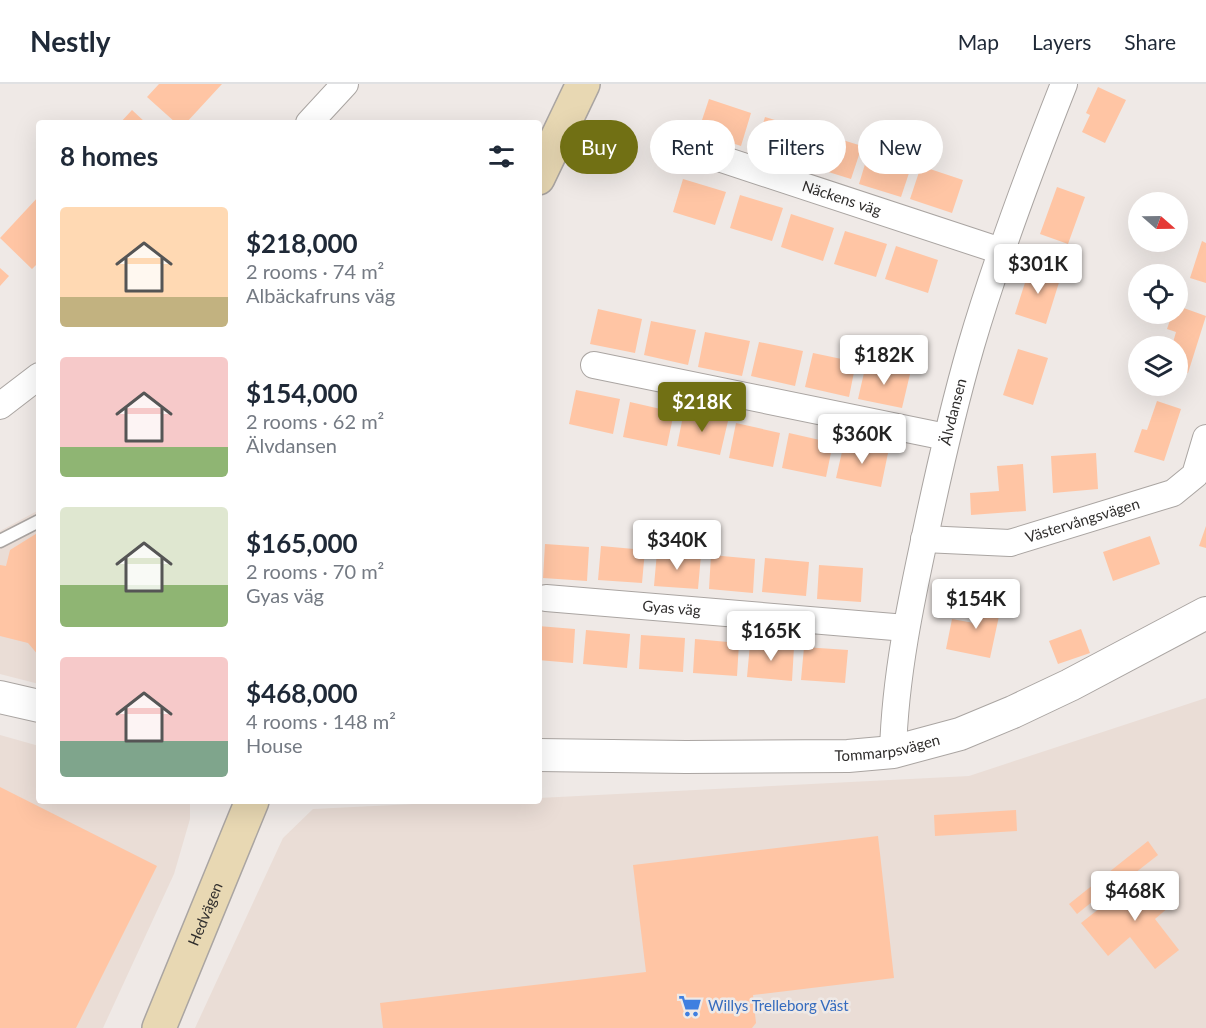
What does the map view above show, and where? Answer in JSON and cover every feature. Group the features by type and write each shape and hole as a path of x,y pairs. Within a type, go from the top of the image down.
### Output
{"main road":[{"path":"542,170 583,84"},
{"name":"Hedvägen","path":"159,1028 251,804"}],"street":[{"path":"312,120 345,84"},
{"name":"Älvdansen","path":"893,752 893,723 906,628 946,437 971,344 1001,251 1064,84"},
{"name":"Näckens väg","path":"735,163 1001,251"},
{"path":"594,365 946,437"},
{"path":"0,406 36,378"},
{"name":"Västervångsvägen","path":"924,539 1010,543 1173,493 1195,475 1206,438"},
{"name":"Gyas väg","path":"546,598 906,628"},
{"name":"Tommarpsvägen","path":"542,754 709,757 848,756 893,752 960,734 1014,712 1206,613"},
{"path":"0,698 36,705"}],"lane":[{"path":"0,541 36,523"}],"shaded area":[{"path":"36,512 36,683 0,674 0,531"},
{"path":"1206,698 1206,1028 195,1028 283,838 313,809 414,804 542,804 542,798 969,776"},
{"path":"0,735 36,745 36,804 190,804 190,819 174,874 103,1028 0,1028"}],"building":[{"path":"159,84 222,84 189,120 173,120 147,97"},
{"path":"1098,87 1126,100 1105,143 1082,132 1090,115 1086,113"},
{"path":"709,99 751,113 741,146 735,144 735,120 702,120"},
{"path":"132,110 143,120 123,120"},
{"path":"846,141 858,145 858,158 851,179 835,174 846,174"},
{"path":"943,173 963,180 952,213 910,199 918,174"},
{"path":"862,174 909,174 901,197 859,184"},
{"path":"683,179 726,192 715,225 673,212"},
{"path":"1057,187 1085,197 1068,244 1040,234"},
{"path":"740,195 783,208 772,241 730,228"},
{"path":"36,199 36,265 32,269 0,238"},
{"path":"791,214 834,228 823,261 781,247"},
{"path":"845,231 887,244 876,277 834,264"},
{"path":"1202,241 1206,243 1206,283 1190,278"},
{"path":"896,246 938,260 928,293 885,279"},
{"path":"1030,267 1061,276 1046,324 1015,314"},
{"path":"0,268 9,276 0,286"},
{"path":"598,309 642,319 635,353 590,344"},
{"path":"1188,310 1206,316 1188,373 1188,336 1175,336 1176,332 1167,329 1169,324 1188,324"},
{"path":"651,321 696,330 688,365 644,355"},
{"path":"705,332 750,341 742,376 698,367"},
{"path":"759,342 803,351 795,386 751,376"},
{"path":"1018,349 1048,358 1033,405 1003,395"},
{"path":"813,353 856,362 849,397 805,387"},
{"path":"866,364 910,374 902,408 858,399"},
{"path":"576,390 620,399 613,434 569,424"},
{"path":"1157,401 1181,409 1164,461 1134,452 1142,429 1147,430"},
{"path":"630,402 674,412 667,446 623,437"},
{"path":"684,411 728,421 720,455 677,446"},
{"path":"736,423 780,433 773,467 729,458"},
{"path":"789,433 833,443 826,477 782,468"},
{"path":"844,443 888,453 881,487 836,478"},
{"path":"1096,453 1098,489 1053,493 1051,456"},
{"path":"1023,464 1026,511 971,515 970,493 999,491 997,466"},
{"path":"1206,526 1206,548 1199,546"},
{"path":"36,534 36,652 28,643 0,636 0,565 6,566 10,550"},
{"path":"1150,536 1160,564 1113,581 1103,552"},
{"path":"545,544 589,547 587,581 543,578"},
{"path":"601,546 645,550 642,583 598,580"},
{"path":"657,552 701,555 698,589 654,586"},
{"path":"711,555 755,559 753,593 709,589"},
{"path":"765,558 809,562 806,596 762,592"},
{"path":"819,565 863,568 861,602 817,599"},
{"path":"979,597 1002,602 990,658 946,649 952,619 974,623"},
{"path":"542,626 575,629 573,663 542,660"},
{"path":"1081,629 1090,653 1058,664 1049,641"},
{"path":"586,630 630,634 627,668 583,664"},
{"path":"641,635 685,638 683,672 639,669"},
{"path":"695,639 739,643 737,676 693,673"},
{"path":"750,644 794,647 792,681 747,677"},
{"path":"804,647 848,650 845,683 801,680"},
{"path":"0,787 157,866 76,1028 0,1028"},
{"path":"1016,810 1017,831 935,836 934,815"},
{"path":"878,836 894,978 753,995 756,1023 752,1028 383,1028 380,1003 646,972 633,865"},
{"path":"1148,841 1158,855 1126,880 1123,877 1077,914 1069,904"},
{"path":"1155,874 1176,901 1155,919 1179,950 1155,969 1130,937 1108,956 1081,923 1128,886 1133,891"}],"place":[{"name":"Willys Trelleborg Väst","path":"690,1006"}]}
